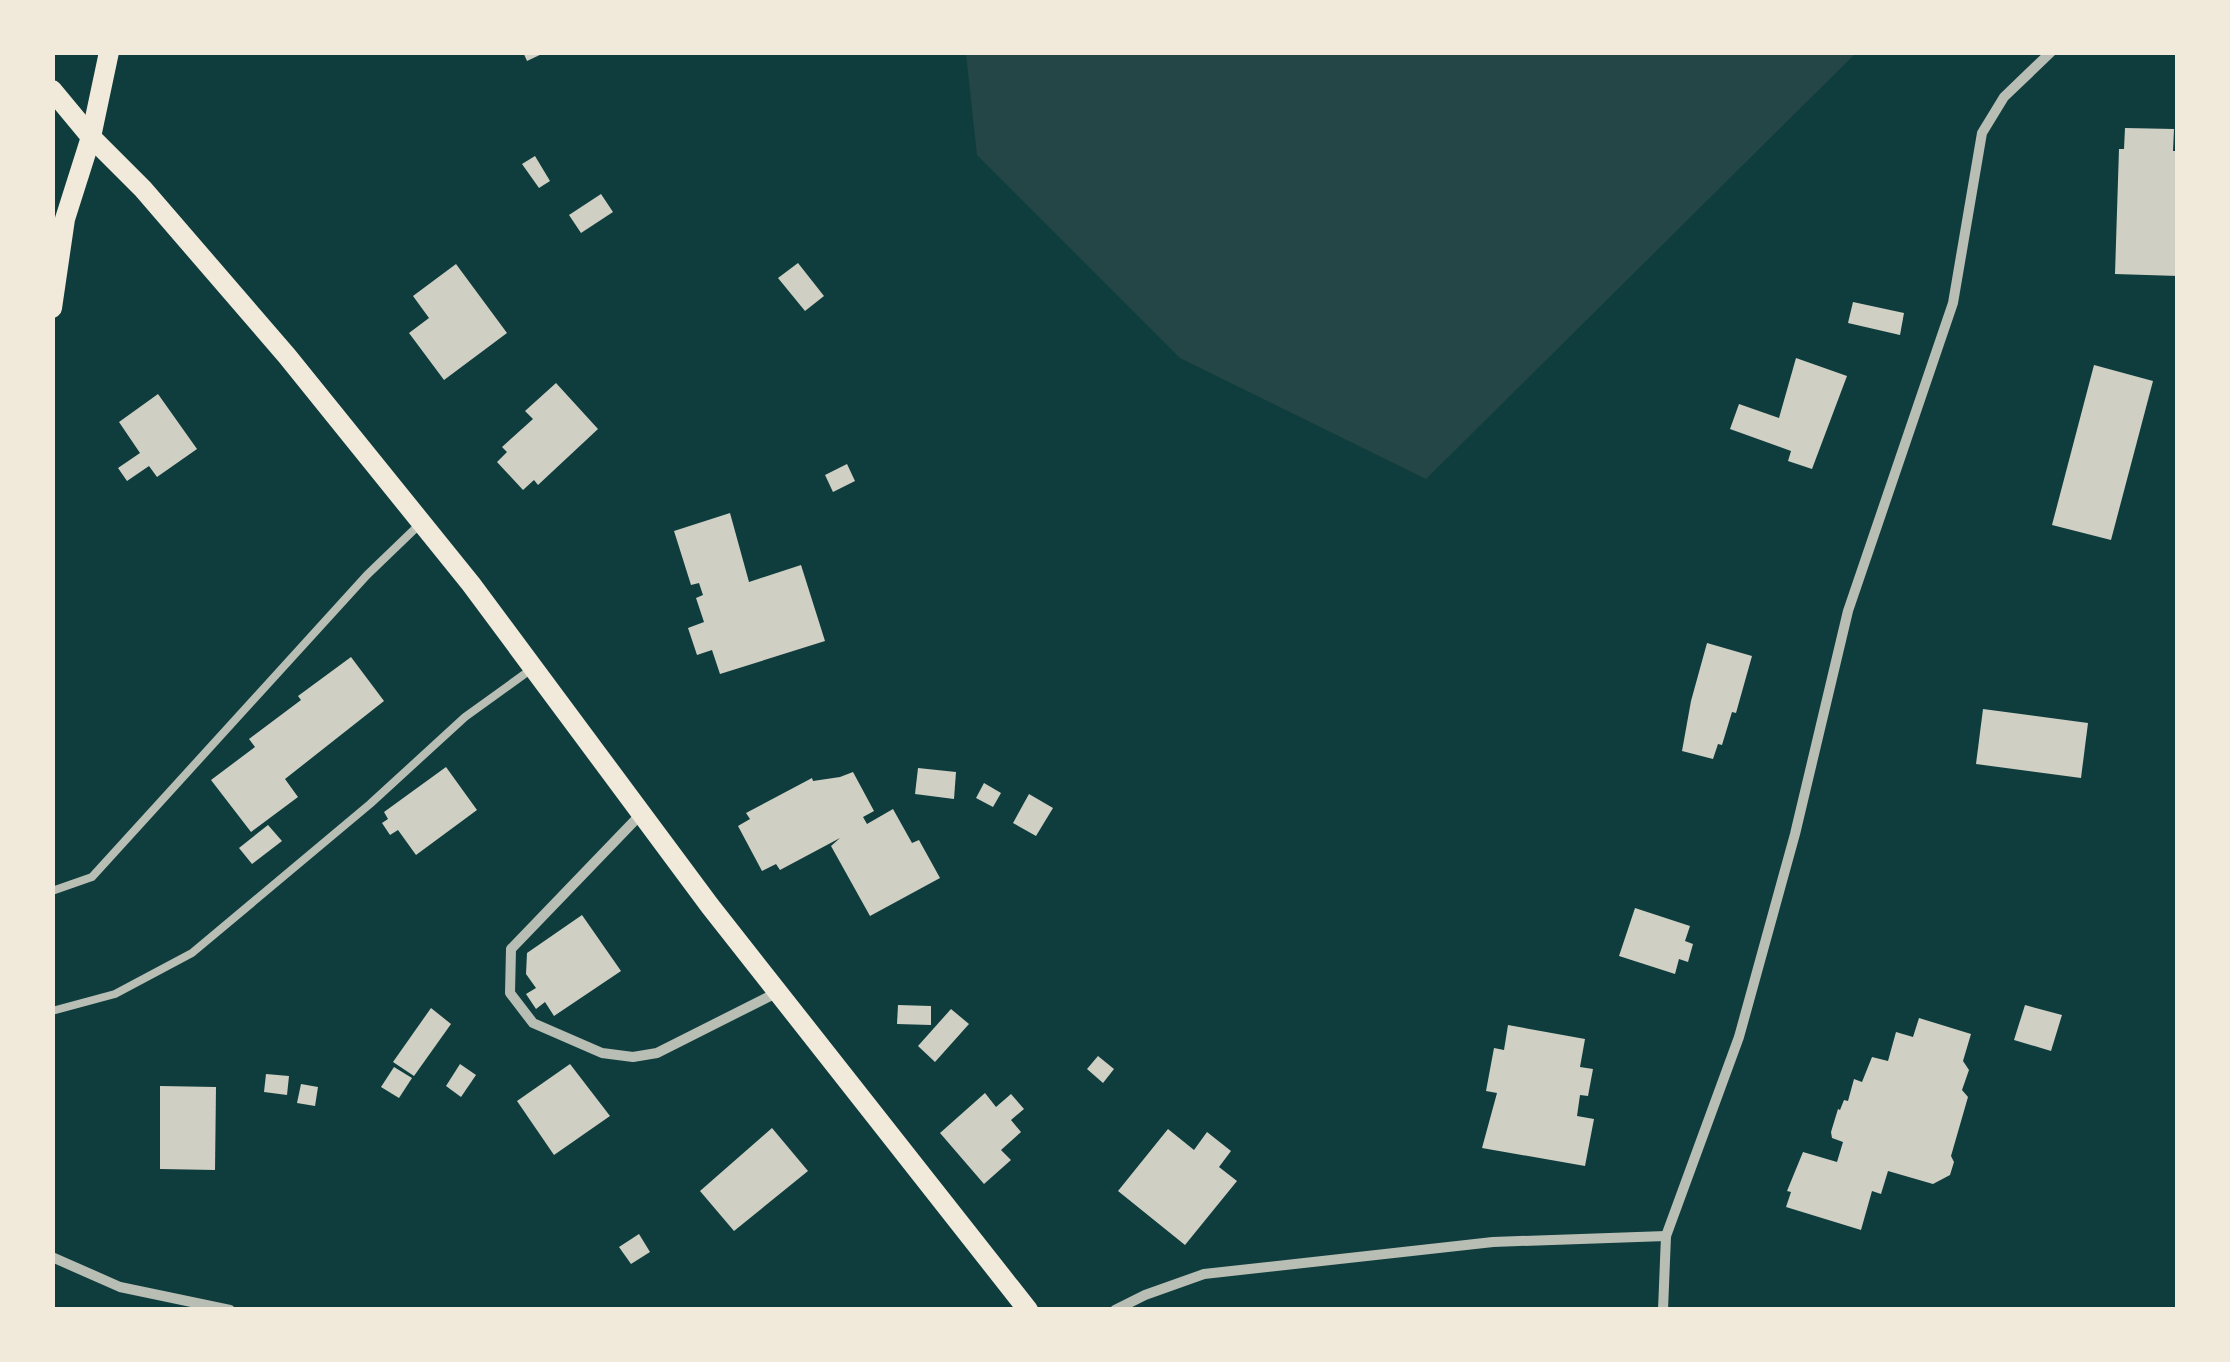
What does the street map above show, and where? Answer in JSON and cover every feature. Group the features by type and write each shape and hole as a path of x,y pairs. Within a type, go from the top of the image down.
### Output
{"main road":[{"path":"52,308 65,219 91,137 109,52"},
{"path":"52,90 287,356 421,523 778,992 1028,1310"}],"street":[{"path":"1663,1310 1666,1236 1739,1037 1795,834 1848,611 1953,303 1982,133 2004,97 2052,52"},
{"path":"641,814 510,949 510,992 533,1023 602,1052 634,1057 657,1053 778,992"},
{"path":"1115,1310 1204,1274 1493,1242 1666,1236"},
{"path":"52,1257 120,1287 230,1310"}],"lane":[{"path":"52,891 92,876 367,576 421,523"},
{"path":"52,1011 115,994 192,953 370,804 465,717 533,668"}],"shaded area":[{"path":"966,52 1856,53 1426,479 1180,358 977,155"}],"building":[{"path":"523,52 546,52 527,61"},
{"path":"2125,128 2174,129 2173,151 2178,151 2178,276 2115,274 2119,149 2124,149"},
{"path":"535,156 550,181 539,188 522,164"},
{"path":"601,194 613,212 581,233 569,215"},
{"path":"798,263 824,296 805,311 778,278"},
{"path":"456,264 507,333 444,380 409,333 429,318 413,296"},
{"path":"1853,302 1904,313 1900,335 1848,323"},
{"path":"1796,358 1847,376 1812,469 1788,461 1791,451 1730,429 1739,404 1779,418"},
{"path":"2094,365 2153,381 2111,540 2052,525"},
{"path":"556,383 598,429 538,485 534,480 523,490 497,462 507,452 502,447 533,419 525,411"},
{"path":"158,394 197,449 157,477 149,466 127,481 118,468 140,453 119,422"},
{"path":"847,464 855,481 833,492 825,475"},
{"path":"730,513 749,582 801,565 825,641 720,674 712,650 697,655 688,628 704,622 696,598 703,595 699,583 691,585 674,531"},
{"path":"1707,643 1752,656 1736,713 1732,712 1722,745 1718,744 1713,759 1682,751"},
{"path":"351,657 384,701 285,779 298,797 251,832 211,780 255,747 249,739"},
{"path":"1983,709 2088,723 2081,778 1976,764"},
{"path":"446,767 477,810 416,855 398,830 390,835 382,823 388,819 384,812"},
{"path":"918,768 956,772 954,799 915,794"},
{"path":"853,772 874,811 863,817 867,824 893,809 912,843 919,840 940,878 870,916 831,846 840,838 780,870 776,864 762,871 738,826 750,819 746,813 812,778 813,781"},
{"path":"984,783 1001,793 993,807 976,798"},
{"path":"1029,794 1053,808 1036,836 1013,823"},
{"path":"268,825 282,841 252,864 239,848"},
{"path":"1635,908 1690,926 1685,941 1693,944 1688,962 1679,959 1675,974 1619,956"},
{"path":"582,915 621,971 554,1016 545,1002 536,1009 526,994 536,988 526,974 527,953"},
{"path":"898,1005 931,1006 931,1025 897,1024"},
{"path":"2025,1005 2062,1015 2051,1051 2014,1040"},
{"path":"431,1008 451,1024 414,1076 393,1062"},
{"path":"951,1009 969,1024 935,1062 918,1046"},
{"path":"1919,1018 1971,1034 1963,1061 1969,1070 1962,1090 1968,1097 1951,1156 1954,1162 1950,1175 1933,1184 1888,1171 1881,1194 1872,1191 1861,1230 1786,1207 1791,1192 1787,1191 1803,1152 1837,1162 1843,1142 1832,1138 1831,1132 1838,1109 1844,1100 1848,1101 1854,1079 1862,1082 1872,1057 1888,1061 1896,1032 1913,1037"},
{"path":"1508,1025 1585,1039 1580,1067 1593,1069 1588,1096 1580,1095 1577,1116 1594,1119 1585,1166 1482,1148 1497,1093 1486,1091 1494,1048 1504,1050"},
{"path":"1098,1056 1114,1069 1103,1083 1087,1069"},
{"path":"460,1064 476,1075 461,1097 446,1086"},
{"path":"570,1064 610,1116 554,1155 517,1101"},
{"path":"394,1067 412,1078 399,1098 381,1087"},
{"path":"266,1074 289,1076 287,1095 264,1092"},
{"path":"301,1084 318,1087 315,1106 297,1103"},
{"path":"160,1086 216,1087 215,1170 160,1169"},
{"path":"985,1093 996,1107 1011,1094 1024,1109 1011,1120 1021,1132 1001,1150 1011,1160 984,1184 940,1133"},
{"path":"772,1128 808,1171 734,1231 700,1191"},
{"path":"1168,1129 1194,1150 1207,1132 1231,1151 1219,1167 1237,1181 1185,1245 1118,1191"},
{"path":"639,1234 650,1252 631,1264 619,1247"}]}
